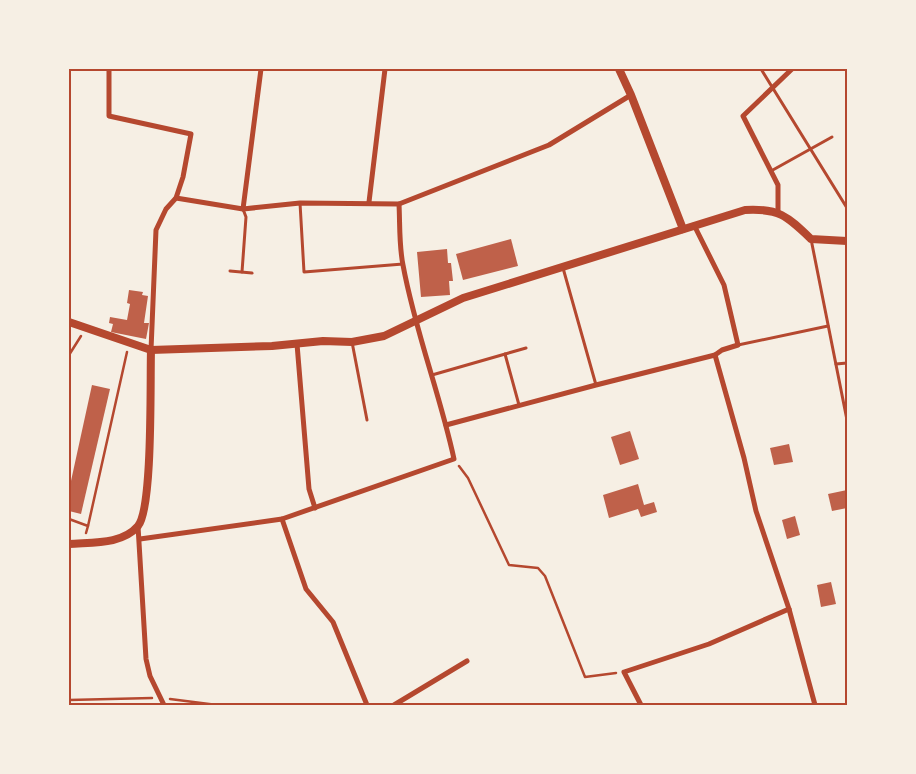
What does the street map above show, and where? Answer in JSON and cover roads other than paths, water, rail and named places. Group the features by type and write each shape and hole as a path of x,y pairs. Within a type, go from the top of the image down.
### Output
{"street":[{"path":"109,69 109,116 191,134 183,177 176,198 166,209 156,230 148,487 144,512 138,526 146,659 150,676 164,705"},
{"path":"243,209 261,69"},
{"path":"369,202 385,69"},
{"path":"619,69 683,228"},
{"path":"778,212 778,185 743,116 792,69"},
{"path":"176,198 243,209 300,203 369,202 399,204 549,145 631,95"},
{"path":"140,539 282,519 454,459 403,264 399,204"},
{"path":"69,322 151,350 272,346 323,341 352,342 384,336 417,322 463,298 745,210 762,209 778,212 791,220 811,239 847,241"},
{"path":"446,425 715,355 722,350 738,345 724,285 694,225"},
{"path":"297,344 309,489 314,508"},
{"path":"715,355 756,511 789,609 815,705"},
{"path":"282,519 306,589 333,622 367,705"},
{"path":"69,544 114,540 138,526"},
{"path":"641,705 624,672 710,644 789,609"},
{"path":"394,705 467,661"}],"lane":[{"path":"761,69 847,208"},
{"path":"771,172 832,137"},
{"path":"300,203 304,272 403,264"},
{"path":"242,272 246,217 243,209"},
{"path":"811,239 847,420"},
{"path":"563,268 596,385"},
{"path":"230,271 252,274"},
{"path":"738,345 828,326"},
{"path":"352,342 367,420"},
{"path":"432,375 526,348"},
{"path":"505,354 519,405"},
{"path":"836,364 847,363"}]}
